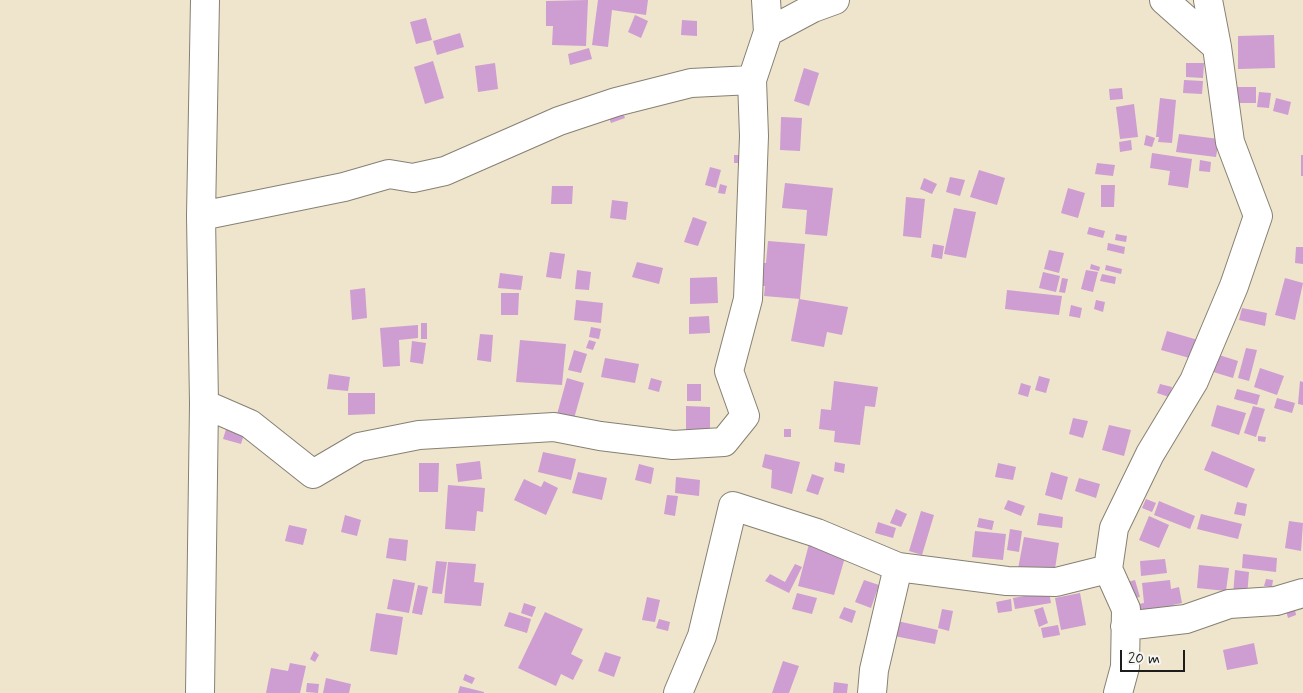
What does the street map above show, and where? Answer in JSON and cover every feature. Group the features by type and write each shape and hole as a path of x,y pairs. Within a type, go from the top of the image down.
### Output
{"street":[{"path":"200,693 204,404 201,216 205,0"},
{"path":"204,404 250,424 313,474 360,446 419,435 554,426 600,436 673,445 724,442 745,416 729,371 748,299 754,136 752,80 768,32 766,0"},
{"path":"768,32 813,8 835,0"},
{"path":"1164,0 1217,47"},
{"path":"1118,693 1125,667 1126,609 1108,569 1114,528 1150,454 1194,381 1234,286 1258,216 1230,142 1217,47 1208,0"},
{"path":"201,216 344,187 389,174 413,178 445,171 559,121 616,102 691,83 752,80"},
{"path":"678,693 702,636 733,506 817,533 898,566 1007,581 1056,582 1108,569"},
{"path":"872,693 874,670 898,566"},
{"path":"1125,626 1186,620 1229,604 1276,601 1303,593"}],"building":[{"path":"588,0 586,46 552,45 553,26 546,26 546,1"},
{"path":"598,0 648,0 646,15 612,10 608,47 592,45"},
{"path":"635,15 648,21 641,38 628,32"},
{"path":"426,18 432,40 416,44 410,22"},
{"path":"682,20 697,21 697,36 681,35"},
{"path":"460,33 464,47 437,55 433,41"},
{"path":"1274,35 1275,68 1238,69 1238,36"},
{"path":"589,48 592,59 570,65 568,54"},
{"path":"433,61 444,98 425,104 414,67"},
{"path":"495,63 498,89 478,92 475,66"},
{"path":"1186,63 1204,63 1203,78 1186,77"},
{"path":"804,68 819,73 809,106 794,101"},
{"path":"1184,80 1203,81 1202,94 1183,93"},
{"path":"1234,87 1256,87 1256,103 1234,103"},
{"path":"1122,88 1123,99 1110,100 1109,89"},
{"path":"1259,92 1271,93 1269,108 1257,107"},
{"path":"1160,98 1176,100 1172,143 1158,142 1159,137 1156,137"},
{"path":"1276,98 1291,102 1288,115 1273,111"},
{"path":"1134,104 1138,137 1120,139 1116,107"},
{"path":"621,107 625,118 611,123 607,112"},
{"path":"781,117 802,118 800,151 780,150"},
{"path":"1179,134 1219,139 1216,157 1176,152"},
{"path":"1146,135 1155,138 1152,147 1144,145"},
{"path":"1131,140 1132,150 1120,152 1119,142"},
{"path":"1152,153 1192,159 1188,188 1168,185 1170,171 1150,168"},
{"path":"734,155 744,155 744,163 734,163"},
{"path":"1301,155 1303,155 1303,176 1301,176"},
{"path":"1200,160 1211,162 1210,172 1199,171"},
{"path":"1097,163 1115,165 1113,176 1095,174"},
{"path":"710,167 721,170 716,188 705,185"},
{"path":"979,170 1005,178 997,205 970,197"},
{"path":"950,177 965,180 960,196 946,192"},
{"path":"924,178 937,184 932,194 920,189"},
{"path":"785,183 833,188 827,236 805,234 807,210 782,208"},
{"path":"720,184 727,186 725,194 718,193"},
{"path":"1101,185 1115,185 1114,207 1101,207"},
{"path":"552,186 573,186 572,204 551,204"},
{"path":"1068,188 1085,193 1078,218 1061,213"},
{"path":"906,197 925,199 921,238 903,236"},
{"path":"612,200 628,202 626,220 610,218"},
{"path":"954,208 976,212 966,258 944,254"},
{"path":"693,217 707,222 698,246 684,242"},
{"path":"1089,227 1105,231 1103,238 1087,234"},
{"path":"1116,234 1127,236 1126,242 1115,240"},
{"path":"768,241 805,244 800,299 764,296 765,286 758,286 760,263 766,263"},
{"path":"1108,243 1125,247 1124,254 1107,250"},
{"path":"933,244 944,246 942,259 931,257"},
{"path":"1296,247 1303,247 1303,264 1295,263"},
{"path":"1049,250 1064,253 1059,273 1044,269"},
{"path":"550,252 565,254 561,279 546,277"},
{"path":"637,262 663,268 659,284 632,277"},
{"path":"1091,264 1100,267 1099,271 1090,269"},
{"path":"1106,265 1122,269 1121,274 1105,270"},
{"path":"577,270 591,272 589,290 575,289"},
{"path":"1086,270 1098,272 1093,292 1081,289"},
{"path":"1043,272 1060,276 1056,292 1039,288"},
{"path":"500,273 523,276 521,290 498,288"},
{"path":"1102,274 1116,277 1115,284 1100,281"},
{"path":"717,277 718,303 690,304 690,278"},
{"path":"1062,278 1068,279 1065,293 1059,292"},
{"path":"1285,278 1303,283 1295,320 1275,315"},
{"path":"365,288 367,318 352,320 350,290"},
{"path":"1007,290 1062,296 1059,315 1005,309"},
{"path":"501,293 519,293 518,315 501,315"},
{"path":"799,299 848,307 842,335 827,332 824,347 791,341"},
{"path":"576,300 603,303 601,323 574,320"},
{"path":"1096,300 1105,302 1103,312 1094,309"},
{"path":"1071,305 1082,308 1080,318 1069,316"},
{"path":"1242,308 1267,313 1265,326 1239,320"},
{"path":"709,316 710,333 689,334 689,317"},
{"path":"421,323 427,323 427,339 421,339"},
{"path":"418,325 418,338 399,340 400,366 383,367 380,328"},
{"path":"591,327 601,329 599,339 589,337"},
{"path":"1167,331 1198,340 1193,359 1161,350"},
{"path":"480,334 493,335 491,362 477,360"},
{"path":"520,340 566,344 562,385 516,382"},
{"path":"589,340 596,342 593,350 586,348"},
{"path":"412,341 426,343 423,364 410,362"},
{"path":"1246,348 1257,350 1249,381 1238,378"},
{"path":"574,350 587,354 581,373 568,370"},
{"path":"1216,354 1238,361 1233,378 1210,371"},
{"path":"605,358 639,364 635,383 601,377"},
{"path":"1260,368 1284,376 1277,395 1254,387"},
{"path":"329,374 350,377 348,391 327,389"},
{"path":"1039,376 1050,379 1046,393 1035,390"},
{"path":"567,378 584,383 573,422 556,418"},
{"path":"651,378 662,381 659,392 648,389"},
{"path":"834,381 878,387 875,407 865,406 860,445 834,442 835,431 819,429 821,409 831,410"},
{"path":"1300,381 1303,382 1303,405 1298,404"},
{"path":"1021,383 1031,386 1028,397 1018,394"},
{"path":"687,384 701,384 701,401 687,401"},
{"path":"1160,384 1172,387 1169,397 1157,393"},
{"path":"1237,389 1260,395 1257,405 1234,399"},
{"path":"348,393 375,393 375,414 348,415"},
{"path":"1277,398 1295,403 1292,413 1274,408"},
{"path":"1217,405 1246,413 1239,435 1211,426"},
{"path":"686,406 710,407 710,436 686,435"},
{"path":"1253,406 1265,409 1256,437 1244,433"},
{"path":"1073,418 1088,421 1083,438 1069,434"},
{"path":"1109,425 1131,430 1124,456 1102,450"},
{"path":"227,426 245,431 241,444 223,439"},
{"path":"784,429 791,429 791,437 784,437"},
{"path":"1258,436 1266,437 1265,442 1258,441"},
{"path":"1212,451 1255,469 1247,488 1204,470"},
{"path":"543,452 576,459 571,480 538,472"},
{"path":"765,454 800,462 792,494 771,488 772,470 762,467"},
{"path":"480,461 482,479 458,482 456,464"},
{"path":"835,462 845,464 844,473 834,471"},
{"path":"419,463 439,463 438,492 419,492"},
{"path":"998,463 1016,467 1013,480 995,477"},
{"path":"639,464 654,468 651,484 635,480"},
{"path":"578,472 607,478 602,500 572,493"},
{"path":"1051,472 1068,477 1062,500 1045,495"},
{"path":"812,474 824,478 818,495 806,491"},
{"path":"676,477 700,480 699,496 675,493"},
{"path":"1079,478 1100,484 1096,498 1075,491"},
{"path":"524,479 541,487 544,481 558,488 546,515 514,500"},
{"path":"448,485 485,488 483,512 477,511 475,531 445,529"},
{"path":"667,495 678,496 675,516 664,514"},
{"path":"1146,499 1156,503 1152,512 1142,508"},
{"path":"1008,500 1025,506 1021,516 1004,509"},
{"path":"1159,501 1195,516 1190,529 1154,515"},
{"path":"1237,502 1247,504 1245,516 1234,514"},
{"path":"896,509 907,514 901,527 890,523"},
{"path":"921,511 934,515 922,555 909,551"},
{"path":"1039,513 1063,517 1062,528 1037,525"},
{"path":"1201,514 1242,524 1238,539 1197,529"},
{"path":"345,515 361,520 357,536 341,532"},
{"path":"1149,516 1169,525 1159,548 1139,540"},
{"path":"979,518 994,521 992,530 977,527"},
{"path":"1289,521 1303,523 1301,551 1285,548"},
{"path":"878,522 896,528 893,538 875,533"},
{"path":"289,525 307,529 303,545 285,541"},
{"path":"1010,529 1022,531 1019,552 1007,550"},
{"path":"975,531 1006,534 1003,560 972,557"},
{"path":"1024,537 1059,543 1054,575 1018,569"},
{"path":"389,538 408,540 406,561 386,558"},
{"path":"809,544 846,554 834,595 798,586"},
{"path":"1243,554 1277,558 1276,572 1242,568"},
{"path":"1165,559 1167,573 1141,576 1140,561"},
{"path":"436,561 447,562 442,594 432,593"},
{"path":"448,562 476,564 474,582 484,583 481,606 444,603"},
{"path":"795,564 802,567 789,593 765,581 770,574 785,582"},
{"path":"1199,565 1229,568 1226,591 1197,588"},
{"path":"1235,570 1249,572 1247,596 1233,595"},
{"path":"393,579 415,583 409,613 387,609"},
{"path":"1266,579 1273,580 1272,587 1264,586"},
{"path":"864,580 879,585 871,608 855,602"},
{"path":"1135,580 1140,597 1134,598 1123,583"},
{"path":"1170,580 1171,589 1179,587 1182,603 1173,605 1174,613 1140,617 1139,604 1144,603 1142,583"},
{"path":"418,585 428,587 422,615 412,613"},
{"path":"1049,592 1051,603 1015,609 1013,598"},
{"path":"797,593 817,598 812,614 792,609"},
{"path":"1080,593 1086,625 1061,630 1055,598"},
{"path":"647,597 660,600 655,622 642,620"},
{"path":"1011,599 1012,611 998,613 996,602"},
{"path":"524,603 536,607 532,617 521,613"},
{"path":"1294,605 1296,615 1288,618 1285,607"},
{"path":"844,607 856,611 852,623 839,618"},
{"path":"1043,607 1048,623 1039,627 1034,610"},
{"path":"942,609 953,611 949,631 938,628"},
{"path":"509,612 531,619 527,633 504,626"},
{"path":"545,612 583,629 571,654 583,660 573,680 561,674 556,686 518,668"},
{"path":"376,613 403,617 397,655 370,651"},
{"path":"659,619 670,622 668,631 656,628"},
{"path":"897,621 938,630 935,644 894,636"},
{"path":"1058,625 1060,635 1043,638 1041,628"},
{"path":"1254,643 1258,664 1227,670 1223,650"},
{"path":"314,651 319,655 315,662 310,659"},
{"path":"605,652 621,657 614,677 598,671"},
{"path":"783,661 799,666 789,693 772,693"},
{"path":"290,663 306,666 300,693 266,693 271,668 288,671"},
{"path":"465,674 475,678 472,684 463,680"},
{"path":"326,678 351,684 349,693 323,693"},
{"path":"834,682 848,684 847,693 833,693"},
{"path":"307,683 319,684 318,693 306,692"},
{"path":"460,686 484,692 484,693 458,693"}]}
